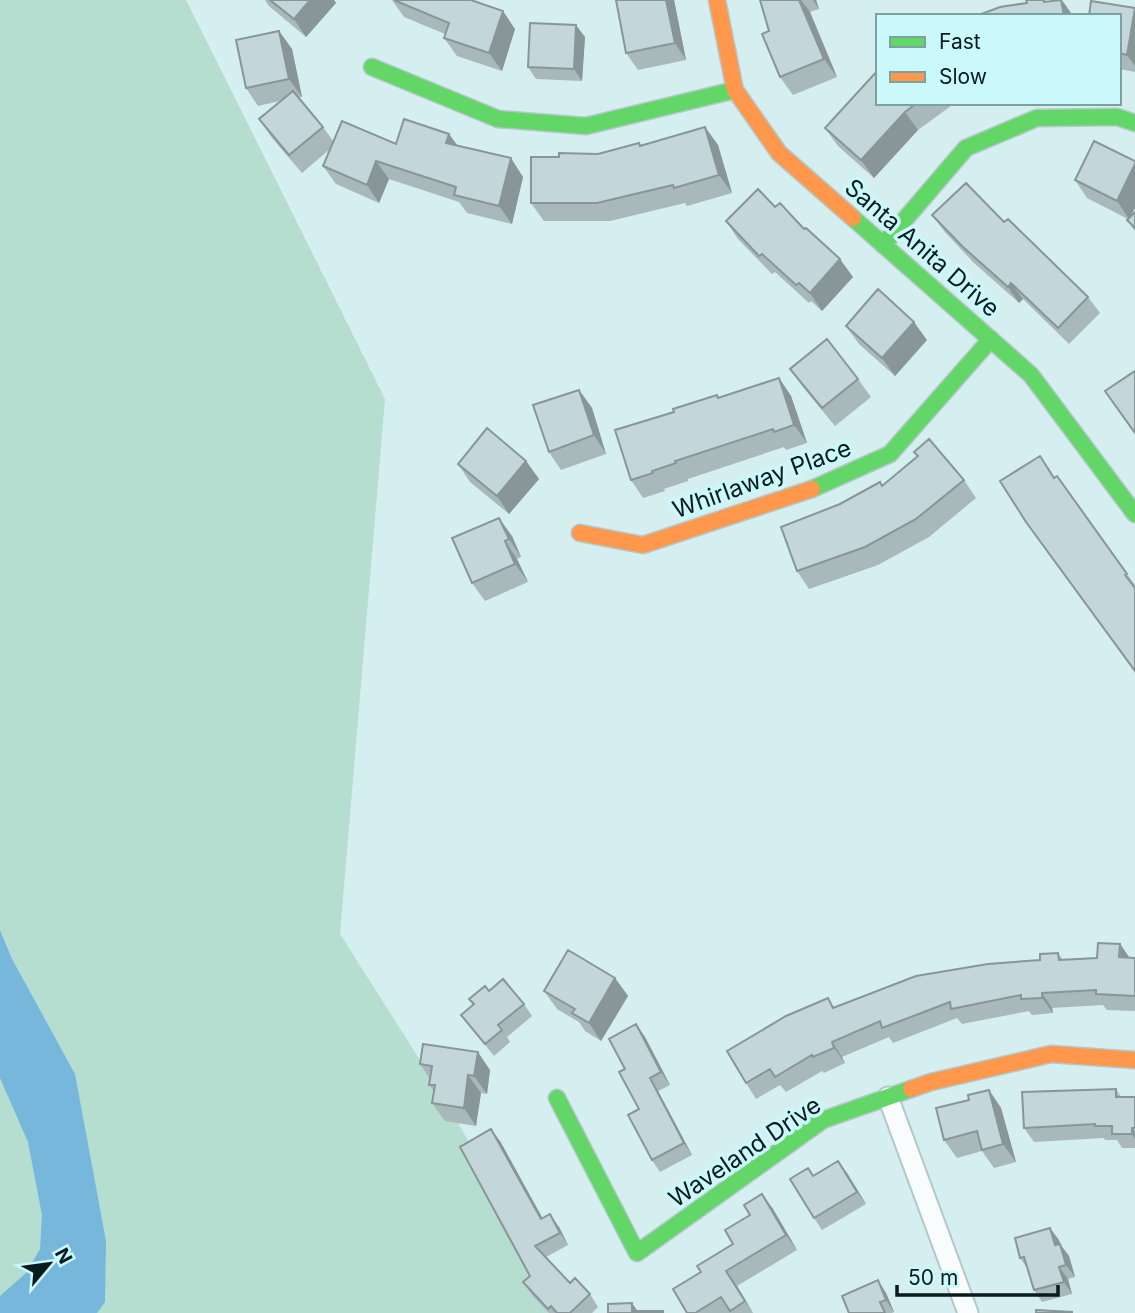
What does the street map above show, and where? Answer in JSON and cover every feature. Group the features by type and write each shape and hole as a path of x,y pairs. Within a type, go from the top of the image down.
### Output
{"street":[{"name":"Santa Anita Drive","path":"717,0 735,90 779,153 1031,374 1135,514"},
{"path":"372,68 498,119 586,126 735,90"},
{"path":"883,245 966,148 1037,118 1117,117 1135,122"},
{"name":"Whirlaway Place","path":"580,533 643,545 813,489 890,454 991,339"},
{"name":"Waveland Drive","path":"557,1098 637,1253 823,1121 931,1082 1051,1054 1135,1060"},
{"path":"888,1097 968,1313"}],"green space":[{"path":"0,0 186,0 385,399 340,934 446,1101 564,1313 0,1313"}],"water":[{"path":"0,930 12,959 75,1074 106,1241 105,1302 97,1313 0,1313 0,1296 26,1273 40,1249 42,1215 28,1142 0,1078"}],"building":[{"path":"270,0 310,0 294,19"},
{"path":"394,0 471,0 503,11 489,53 444,38 449,23"},
{"path":"616,0 666,0 675,43 626,53"},
{"path":"760,0 799,0 824,59 780,77 762,34 769,31"},
{"path":"1026,0 1061,0 1064,14 981,14 1000,7 1027,3"},
{"path":"1091,1 1135,8 1127,55 1121,54 1121,14 1089,14"},
{"path":"530,23 576,25 574,69 528,67"},
{"path":"279,31 289,79 246,88 236,40"},
{"path":"876,72 876,105 914,105 861,160 825,128"},
{"path":"293,91 323,127 289,155 259,119"},
{"path":"404,119 449,134 446,143 511,158 499,206 454,195 456,187 376,161 367,185 323,166 342,121 396,144"},
{"path":"705,127 719,175 674,188 673,185 597,203 531,203 531,157 559,157 559,153 598,154 639,143 640,146"},
{"path":"1094,141 1135,161 1117,201 1075,180"},
{"path":"966,183 1004,222 1008,219 1088,297 1058,328 1011,283 1008,287 963,247 932,215"},
{"path":"758,189 775,207 780,203 804,229 840,259 810,293 799,283 796,285 762,254 759,256 726,221"},
{"path":"1135,212 1135,228 1127,220"},
{"path":"878,289 914,322 882,358 846,326"},
{"path":"827,339 858,379 822,408 790,369"},
{"path":"1135,371 1135,433 1105,391"},
{"path":"779,378 794,425 774,432 773,429 675,461 676,463 652,471 653,473 631,480 615,430 674,412 673,409 717,395 718,398"},
{"path":"579,390 594,435 549,452 533,405"},
{"path":"487,428 526,461 497,496 458,464"},
{"path":"929,439 964,480 916,519 865,547 797,571 781,527 840,504 880,482 882,486 918,456 914,452"},
{"path":"1040,456 1054,478 1057,476 1135,588 1135,671 1026,522 1000,481"},
{"path":"499,518 509,539 505,541 515,564 472,583 452,538"},
{"path":"1098,943 1120,944 1119,957 1135,958 1135,996 1096,994 1096,990 1042,993 1042,998 1021,999 1021,995 951,1009 950,1002 882,1028 880,1021 832,1042 834,1048 813,1057 812,1055 775,1077 770,1069 746,1083 727,1051 786,1016 828,998 833,1008 916,976 988,964 1040,960 1040,954 1058,953 1059,960 1097,958"},
{"path":"568,950 615,978 589,1023 572,1013 575,1009 544,991"},
{"path":"503,979 524,1004 498,1025 502,1030 485,1044 461,1015 474,1004 469,999 485,986 489,991"},
{"path":"636,1024 661,1072 650,1078 684,1143 652,1160 628,1115 639,1109 619,1072 625,1069 609,1039"},
{"path":"423,1044 478,1052 474,1076 468,1075 464,1108 432,1103 435,1085 429,1085 432,1066 420,1064"},
{"path":"1116,1089 1116,1097 1135,1097 1135,1128 1132,1128 1132,1134 1112,1134 1112,1126 1095,1124 1024,1128 1022,1092"},
{"path":"989,1090 1003,1144 982,1150 977,1131 944,1140 936,1108 969,1100 968,1095"},
{"path":"491,1129 541,1219 550,1214 560,1233 535,1246 570,1283 575,1278 590,1294 570,1313 557,1313 551,1306 548,1309 523,1282 530,1276 460,1147"},
{"path":"838,1161 857,1192 814,1218 790,1179 808,1168 813,1176"},
{"path":"762,1194 786,1235 726,1271 745,1301 730,1311 721,1297 695,1313 687,1313 673,1289 701,1272 697,1266 733,1244 725,1230 750,1215 744,1205"},
{"path":"1050,1228 1055,1245 1060,1244 1066,1265 1059,1267 1064,1282 1034,1290 1024,1257 1020,1258 1015,1238"},
{"path":"878,1280 886,1300 880,1302 885,1313 849,1313 842,1296"},
{"path":"632,1303 632,1311 663,1313 608,1313 608,1304"},
{"path":"1036,1310 1072,1312 1072,1313 1036,1313"}],"traffic: fast":[{"path":"372,67 498,119 586,126 735,90"},
{"path":"883,245 966,148 1037,118 1117,117 1135,123"},
{"path":"853,218 1031,375 1135,514"},
{"path":"812,489 890,454 991,339"},
{"path":"557,1098 637,1253 823,1120 911,1089"}],"traffic: slow":[{"path":"717,0 735,90 779,153 853,218"},
{"path":"580,533 643,545 812,489"},
{"path":"911,1089 1051,1054 1135,1060"}]}
